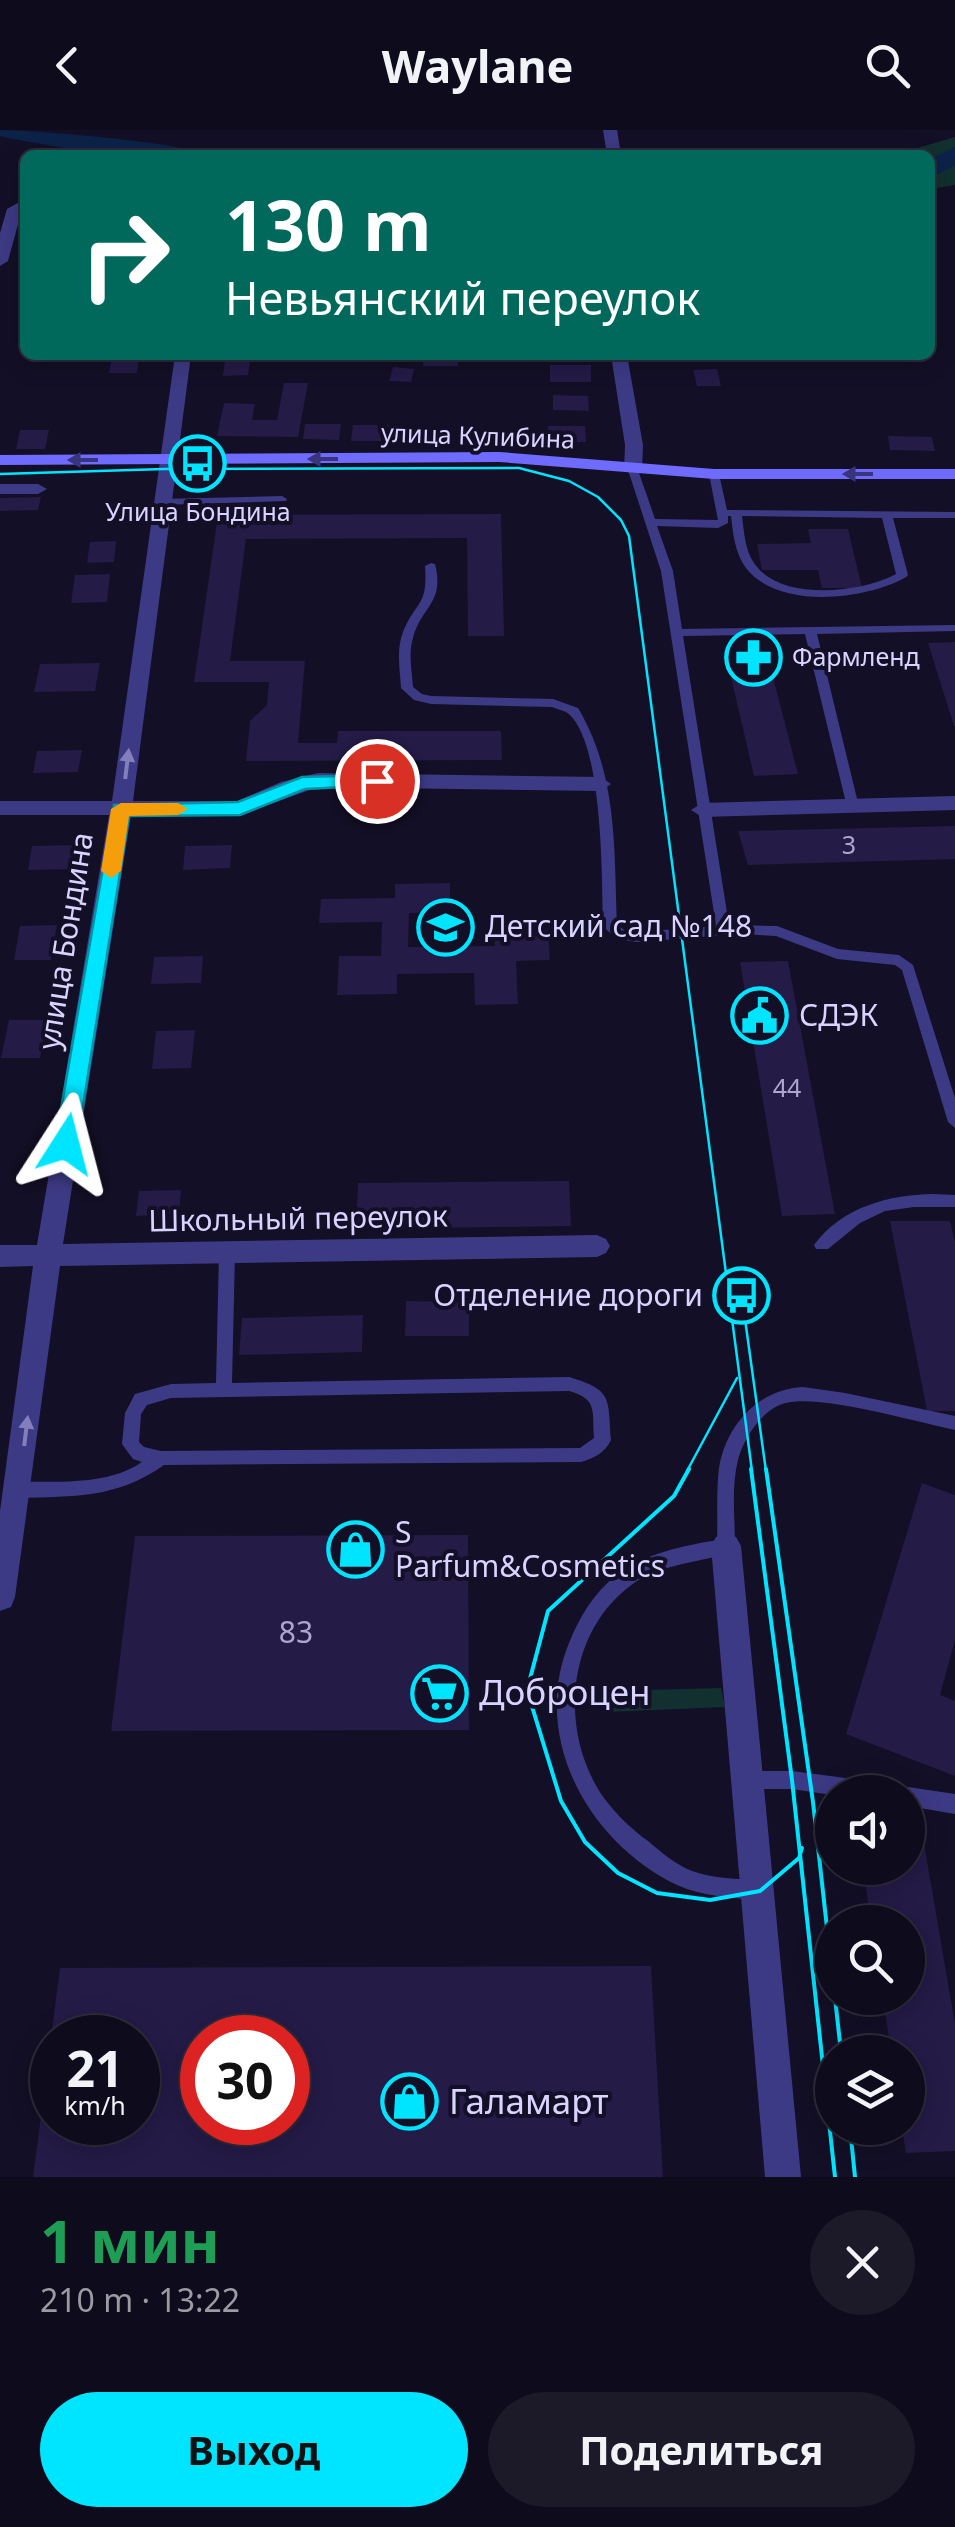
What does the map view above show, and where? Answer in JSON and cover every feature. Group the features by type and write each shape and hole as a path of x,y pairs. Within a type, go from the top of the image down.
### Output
{"main road":[{"name":"улица Кулибина","path":"0,460 499,457 714,474 955,474"}],"street":[{"path":"0,261 14,209 20,205"},
{"name":"улица Бондина","path":"0,1596 18,1490 48,1255 121,809 182,360"},
{"path":"620,360 634,445 633,470"},
{"path":"0,490 38,488"},
{"path":"0,808 240,808 288,787 318,780 601,784"},
{"path":"702,810 955,804"},
{"name":"Школьный переулок","path":"0,1256 597,1246"},
{"path":"726,1546 784,2177"}],"lane":[{"path":"633,470 667,571 723,930"},
{"path":"714,474 752,569 765,579 820,594 866,591 902,575 887,515"},
{"path":"160,502 282,500"},
{"path":"651,522 718,525 729,513"},
{"path":"729,513 955,515"},
{"path":"431,566 433,590 426,611 408,632 407,688 430,700 565,705 574,711 590,740 601,784 610,927 623,936 637,937 723,930 777,931 836,954 899,960 908,968 955,1122"},
{"path":"678,633 955,628"},
{"path":"810,631 853,806"},
{"path":"822,1245 848,1221 875,1205 908,1200 955,1201"},
{"path":"224,1390 227,1253"},
{"path":"569,1384 590,1390 600,1400 603,1440 581,1454 162,1458 138,1454 130,1444 132,1414 141,1399 170,1391 569,1384"},
{"path":"760,1890 689,1881 622,1838 580,1780 562,1710 574,1644 609,1592 664,1557 726,1546 730,1456 744,1430 772,1401 790,1394 816,1397 955,1423"},
{"path":"18,1490 98,1487 138,1474 162,1458"},
{"path":"750,1780 815,1783"},
{"path":"925,1800 955,1804"}],"green space":[{"path":"955,137 955,185 935,188 935,150 911,150"},
{"path":"721,1688 725,1707 606,1712 603,1700 608,1691"}],"building":[{"path":"111,360 139,360 137,373 109,373"},
{"path":"225,360 250,360 248,375 223,376"},
{"path":"424,360 458,360 458,366 423,366"},
{"path":"550,365 591,365 591,382 550,382"},
{"path":"393,367 414,369 411,382 389,381"},
{"path":"717,369 721,386 697,386 693,370"},
{"path":"284,383 308,383 298,437 217,436 224,403 255,404 252,420 277,420"},
{"path":"553,395 588,396 589,411 553,410"},
{"path":"305,424 341,424 339,440 303,439"},
{"path":"353,425 389,425 388,441 351,441"},
{"path":"548,426 585,426 586,442 549,442"},
{"path":"402,428 431,428 431,441 401,441"},
{"path":"20,430 49,430 45,449 16,449"},
{"path":"888,436 932,437 935,451 890,450"},
{"path":"41,497 38,510 0,511 0,498"},
{"path":"501,514 504,636 468,636 467,538 246,539 230,661 305,661 298,743 337,743 338,731 501,731 502,760 246,761 250,721 267,705 269,682 194,682 218,515"},
{"path":"808,529 848,529 862,588 822,588 818,570 762,570 757,544 811,543"},
{"path":"116,541 114,562 87,563 90,542"},
{"path":"110,574 107,602 71,603 75,575"},
{"path":"955,642 955,726 954,726 928,643"},
{"path":"765,646 798,774 754,776 724,647"},
{"path":"100,663 95,691 34,692 40,664"},
{"path":"82,750 78,772 33,773 37,751"},
{"path":"955,826 955,859 748,865 738,831"},
{"path":"79,845 76,869 28,870 32,846"},
{"path":"232,845 230,868 183,870 185,846"},
{"path":"450,883 450,912 409,913 408,947 495,946 495,931 548,930 550,960 516,961 518,1004 475,1005 474,973 397,974 397,994 337,995 339,956 381,956 382,922 319,923 321,899 395,898 395,884"},
{"path":"57,925 51,960 14,960 20,926"},
{"path":"203,956 201,983 151,984 154,957"},
{"path":"788,961 835,1214 782,1216 740,962"},
{"path":"9,1020 47,1020 40,1058 1,1058"},
{"path":"195,1030 191,1068 152,1069 156,1031"},
{"path":"569,1181 571,1226 356,1229 358,1183"},
{"path":"181,1190 179,1214 136,1216 139,1191"},
{"path":"890,1221 950,1221 955,1242 955,1411 927,1411"},
{"path":"406,1301 469,1302 469,1336 405,1336"},
{"path":"363,1315 362,1352 239,1355 242,1318"},
{"path":"922,1483 955,1495 955,1640 940,1695 955,1701 955,1776 846,1734"},
{"path":"468,1535 469,1730 111,1731 135,1536"},
{"path":"925,1849 955,2024 955,2151 906,2153 905,2145 925,2145 925,2035 888,2035 886,2015 925,2015 925,1905 868,1905 866,1885 925,1885"},
{"path":"651,1966 663,2177 33,2177 37,2145 160,2145 160,2015 54,2015 60,1968"}],"waterway":[{"path":"8,130 119,150"},
{"path":"935,167 955,155"}],"tram line":[{"path":"0,474 164,469 519,468 569,481 598,497 621,520 629,536 752,1471"},
{"path":"745,1319 766,1471"},
{"path":"687,1471 737,1378"},
{"path":"689,1469 674,1496 548,1611 527,1690 561,1801 585,1842 618,1873 657,1893 710,1900 760,1891 800,1854"},
{"path":"751,1469 800,1854"},
{"path":"766,1469 824,1905"},
{"path":"800,1854 802,1848"},
{"path":"800,1854 835,2177"},
{"path":"837,2015 839,2035"},
{"path":"852,2145 855,2177"}],"slow traffic":[{"path":"111,871 121,809 178,809"}],"place":[{"name":"Улица Бондина","path":"198,463"},
{"name":"Фармленд","path":"753,657"},
{"name":"Детский сад №148","path":"446,927"},
{"name":"СДЭК","path":"760,1016"},
{"name":"Отделение дороги","path":"742,1296"},
{"name":"S Parfum&Cosmetics","path":"356,1550"},
{"name":"Доброцен","path":"440,1693"},
{"name":"Галамарт","path":"410,2102"}],"route":[{"path":"66,1144 121,809 240,808 302,783 377,781"}]}
